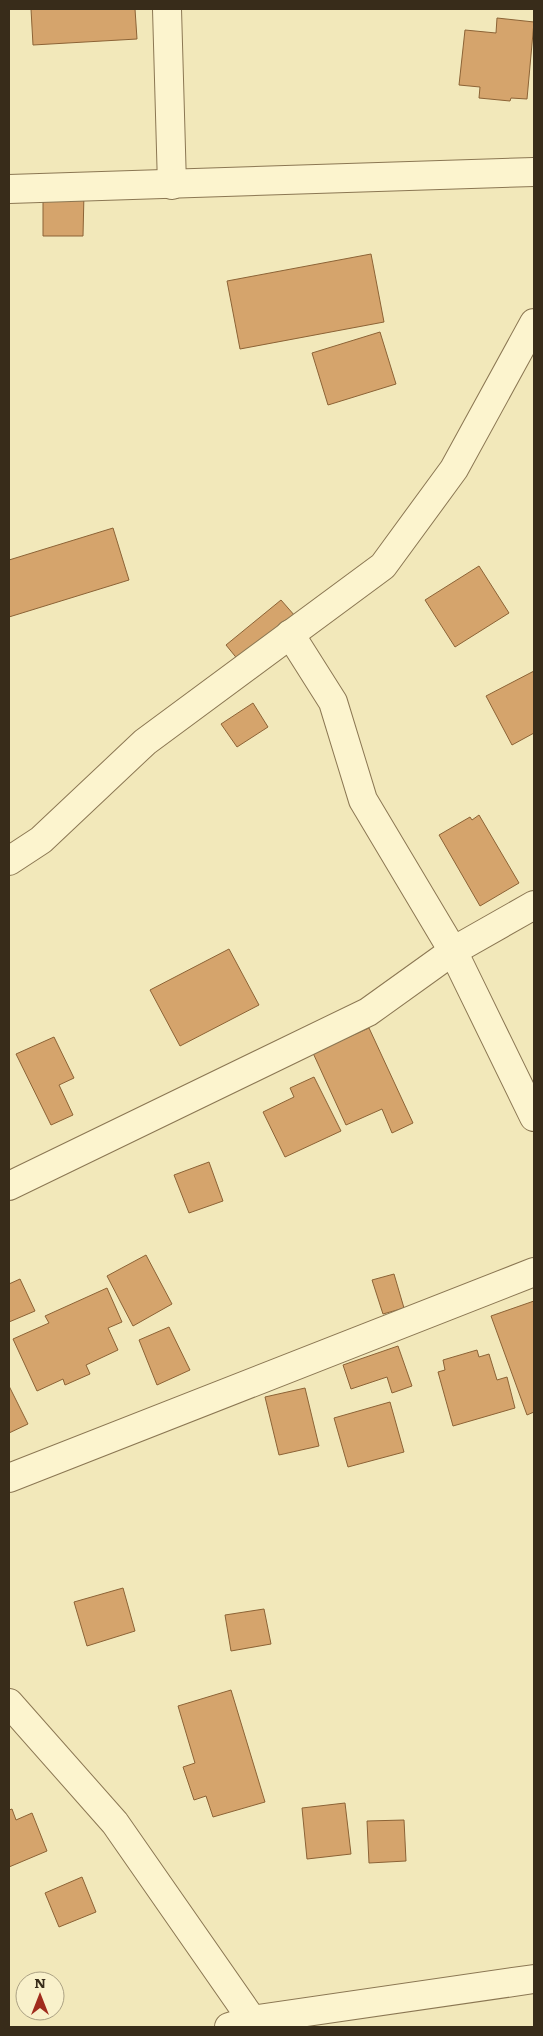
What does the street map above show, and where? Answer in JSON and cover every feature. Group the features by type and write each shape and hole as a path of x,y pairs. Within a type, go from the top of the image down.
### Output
{"street":[{"path":"167,9 172,185"},
{"path":"9,189 534,172"},
{"path":"9,861 41,840 145,742 382,566 454,469 534,323"},
{"path":"290,634 333,702 363,800 453,951 534,1117"},
{"path":"9,1186 368,1012 453,951 534,905"},
{"path":"9,1478 534,1272"},
{"path":"9,1703 115,1823 246,2025 534,1979"}],"building":[{"path":"31,9 135,9 137,39 33,45"},
{"path":"497,18 534,22 527,99 511,98 510,101 479,98 480,87 459,85 465,30 496,33"},
{"path":"43,193 84,193 83,236 43,236"},
{"path":"371,254 384,322 240,349 227,281"},
{"path":"380,332 396,384 328,405 312,353"},
{"path":"113,528 129,580 9,617 9,560"},
{"path":"479,566 509,613 455,647 425,600"},
{"path":"281,600 295,616 239,661 226,645"},
{"path":"534,671 534,733 512,745 486,696"},
{"path":"253,703 268,727 237,747 221,724"},
{"path":"479,815 519,883 480,906 439,835 470,817 472,820"},
{"path":"229,949 259,1005 180,1046 150,990"},
{"path":"369,1028 413,1123 392,1133 382,1109 346,1125 313,1053"},
{"path":"54,1037 74,1078 59,1085 73,1115 51,1125 16,1054"},
{"path":"314,1077 341,1131 285,1157 263,1112 294,1097 290,1088"},
{"path":"209,1162 223,1201 189,1213 174,1175"},
{"path":"146,1255 172,1304 133,1326 107,1276"},
{"path":"394,1274 404,1308 383,1314 372,1280"},
{"path":"20,1279 35,1311 9,1322 9,1284"},
{"path":"107,1288 122,1322 108,1328 118,1350 86,1365 90,1374 65,1385 63,1379 37,1391 13,1339 49,1323 45,1316"},
{"path":"534,1301 534,1412 527,1415 491,1316"},
{"path":"169,1327 190,1370 157,1385 139,1340"},
{"path":"398,1346 412,1386 392,1393 387,1377 351,1389 343,1365"},
{"path":"477,1350 479,1357 489,1354 497,1380 507,1377 515,1408 453,1426 438,1372 445,1370 443,1360"},
{"path":"9,1386 28,1424 9,1433"},
{"path":"305,1388 319,1446 279,1455 265,1397"},
{"path":"390,1402 404,1452 348,1467 334,1418"},
{"path":"123,1588 135,1631 87,1646 74,1602"},
{"path":"264,1609 271,1644 231,1651 225,1615"},
{"path":"231,1690 265,1802 213,1817 206,1796 194,1800 183,1767 195,1763 178,1706"},
{"path":"345,1803 351,1854 307,1859 302,1808"},
{"path":"12,1809 16,1820 32,1813 47,1851 9,1867 9,1810"},
{"path":"404,1820 406,1861 369,1863 367,1821"},
{"path":"82,1877 96,1912 59,1927 45,1893"}]}
